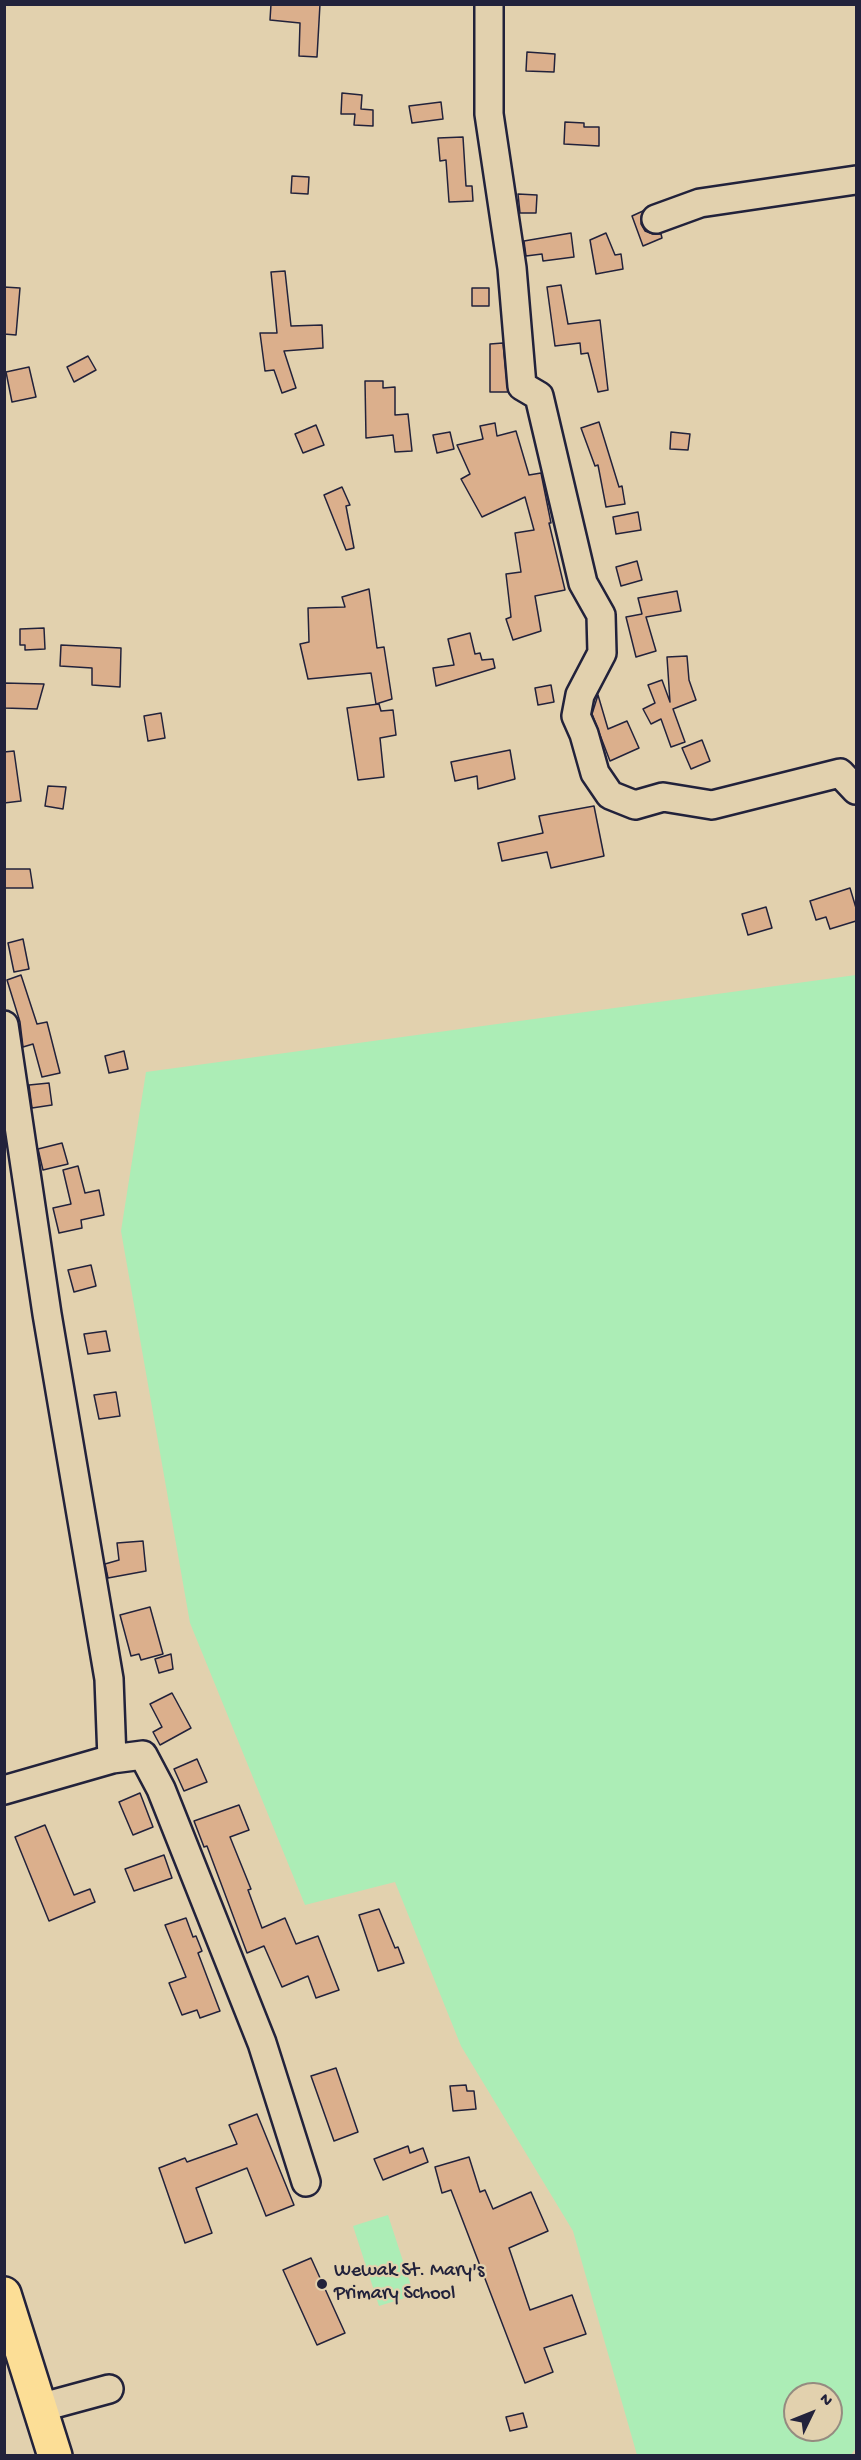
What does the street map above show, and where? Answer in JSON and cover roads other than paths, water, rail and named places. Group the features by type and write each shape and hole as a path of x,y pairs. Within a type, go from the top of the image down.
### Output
{"main road":[{"path":"4,2294 55,2456"}],"street":[{"path":"489,4 489,114 512,268 522,386 539,396 583,583 601,615 602,653 579,695 576,716 584,734 595,773 610,795 635,805 663,797 712,805 840,772 856,790"},
{"path":"656,219 700,203 856,180"},
{"path":"4,1025 47,1314 109,1679 112,1759"},
{"path":"4,1790 112,1759 143,1755 161,1789 262,2043 306,2182"},
{"path":"39,2408 109,2389"}],"place":[{"name":"Wewak St. Mary's Primary School","path":"322,2284"}]}
